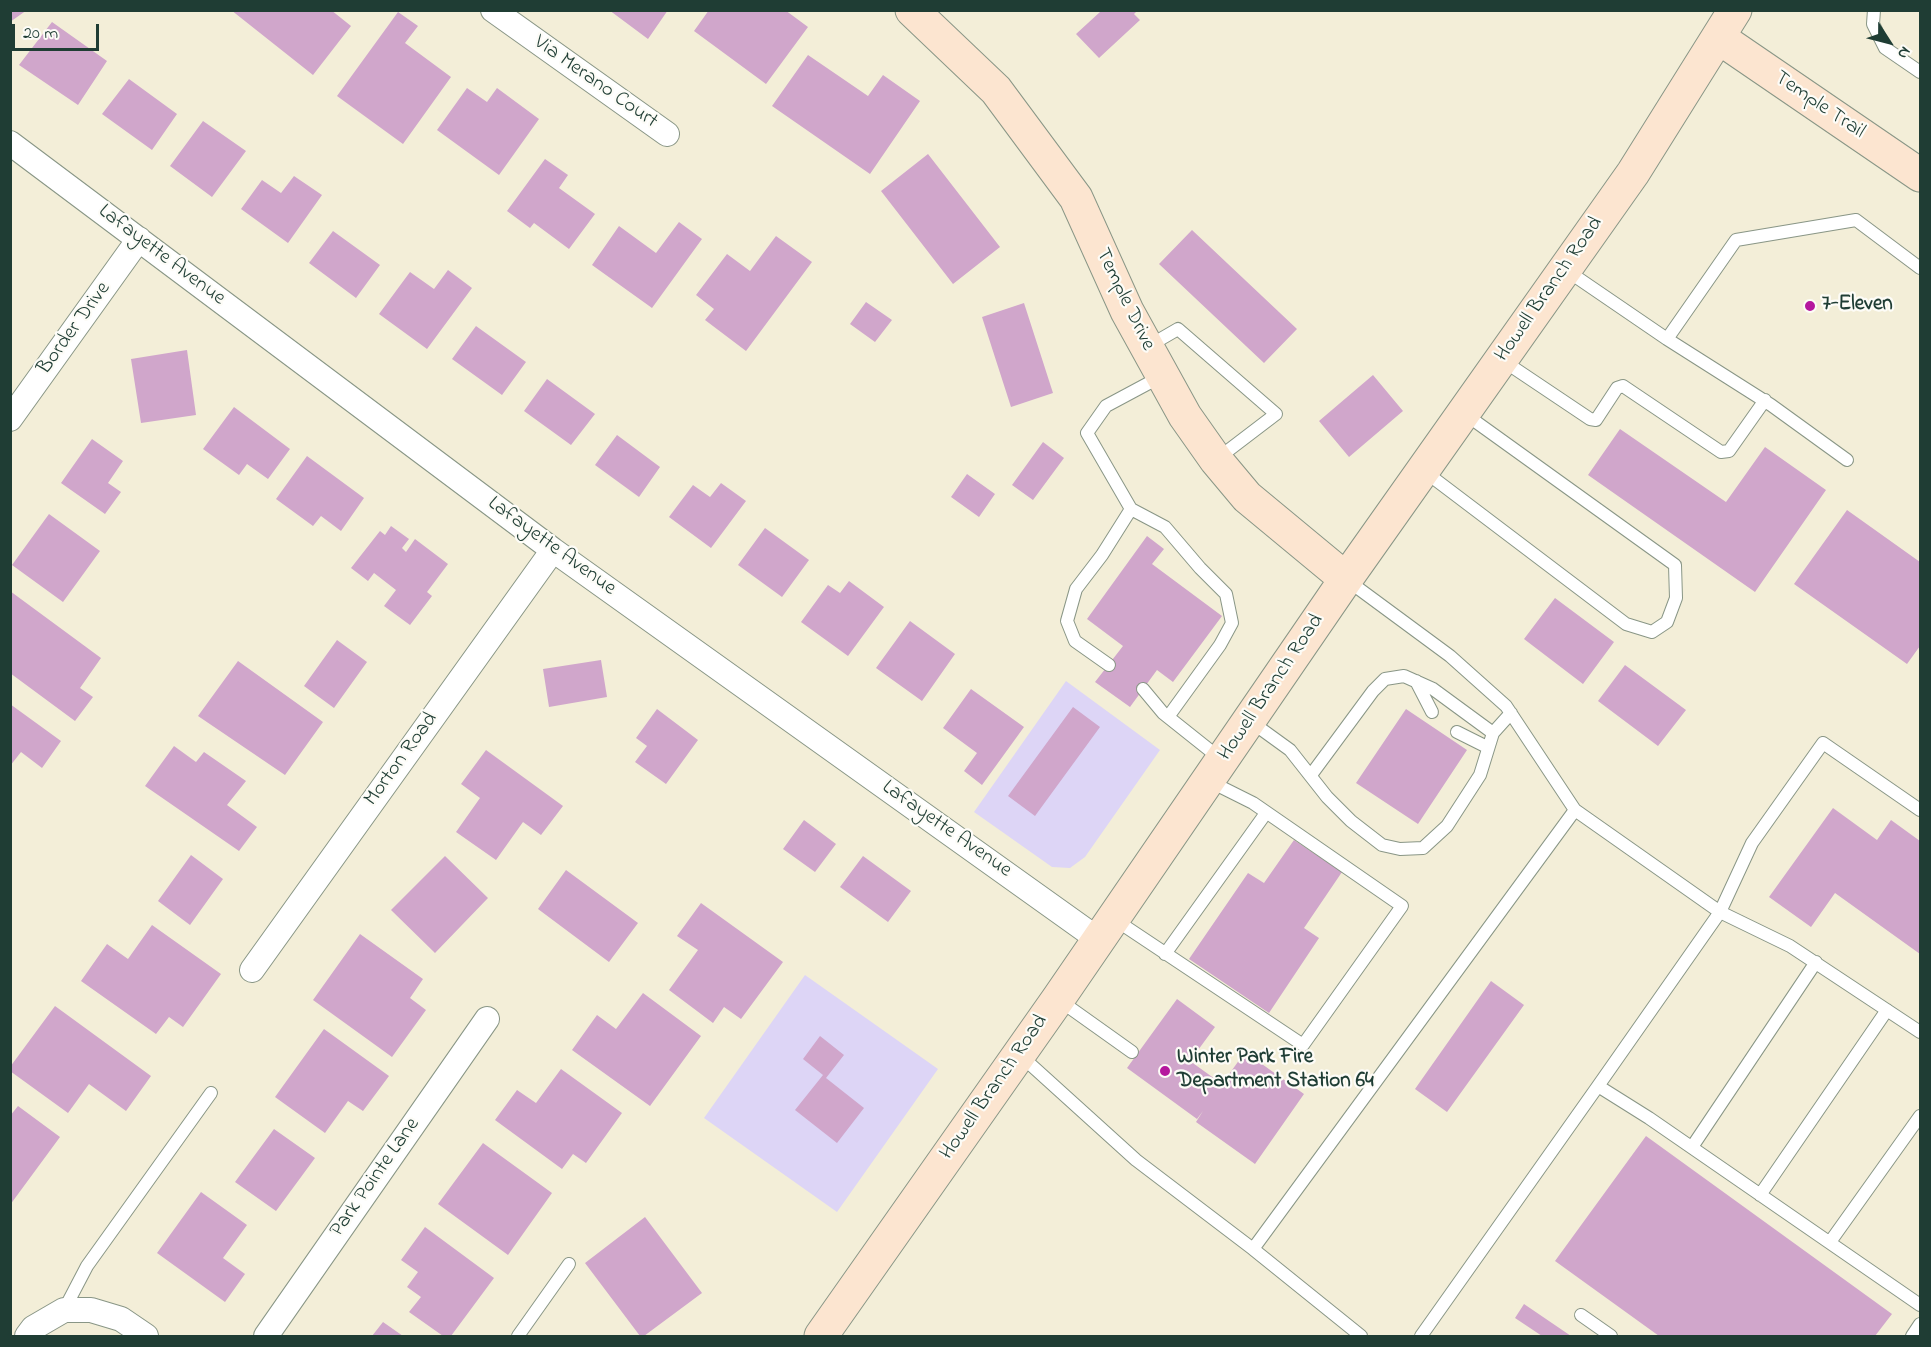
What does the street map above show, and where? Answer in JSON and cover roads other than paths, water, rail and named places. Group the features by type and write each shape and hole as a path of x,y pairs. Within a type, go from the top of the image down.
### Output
{"main road":[{"name":"Temple Drive","path":"912,10 996,90 1076,198 1126,311 1185,416 1216,460 1247,497 1346,579"},
{"name":"Temple Trail","path":"1725,19 1920,175"},
{"name":"Howell Branch Road","path":"821,1336 1058,999 1346,579 1633,173 1725,19"}],"street":[{"name":"Via Merano Court","path":"493,10 667,134"},
{"name":"Lafayette Avenue","path":"10,143 553,550 1106,929"},
{"name":"Border Drive","path":"10,418 139,239"},
{"name":"Morton Road","path":"252,970 553,550"},
{"name":"Park Pointe Lane","path":"266,1336 487,1019"},
{"path":"27,1336 33,1328 64,1310 91,1310 121,1319 146,1336"}],"lane":[{"path":"1875,10 1873,24 1885,48 1920,72"},
{"path":"1667,339 1736,240 1856,220 1920,268"},
{"path":"1565,269 1667,339 1765,400 1846,460"},
{"path":"1147,347 1178,329 1276,414 1216,460"},
{"path":"1502,359 1590,420 1596,420 1617,388 1623,386 1721,452 1729,451 1765,400"},
{"path":"1163,376 1106,406 1087,433 1131,508 1165,527 1226,594 1232,623 1220,645 1168,717"},
{"path":"1423,471 1626,624 1652,632 1666,622 1676,598 1675,566 1463,413"},
{"path":"1109,665 1075,641 1067,621 1076,589 1102,555 1131,508"},
{"path":"1346,579 1450,656 1506,706 1575,810 1720,912 1790,946 1920,1032"},
{"path":"1311,775 1373,691 1385,679 1404,676 1433,689 1493,733"},
{"path":"1416,681 1432,711"},
{"path":"1106,929 1165,954 1303,1045 1402,906 1253,803 1215,770 1143,689"},
{"path":"1249,720 1290,750 1327,797 1344,814 1382,844 1400,849 1423,848 1446,826 1480,776 1493,733 1510,713"},
{"path":"1457,732 1487,747"},
{"path":"1421,1336 1720,912 1752,843 1823,743 1920,810"},
{"path":"1253,1249 1575,810"},
{"path":"1165,954 1266,813"},
{"path":"1692,1147 1816,963"},
{"path":"1058,999 1132,1052"},
{"path":"1760,1194 1887,1010"},
{"path":"1019,1054 1136,1160 1253,1249 1361,1336"},
{"path":"1598,1086 1692,1147 1920,1305"},
{"path":"64,1310 87,1266 211,1093"},
{"path":"1830,1242 1920,1116"},
{"path":"518,1336 569,1264"},
{"path":"1581,1315 1611,1336"},
{"path":"1911,1336 1920,1324"}],"place":[{"name":"7-Eleven","path":"1810,306"},
{"name":"Winter Park Fire Department Station 64","path":"1165,1071"}]}
